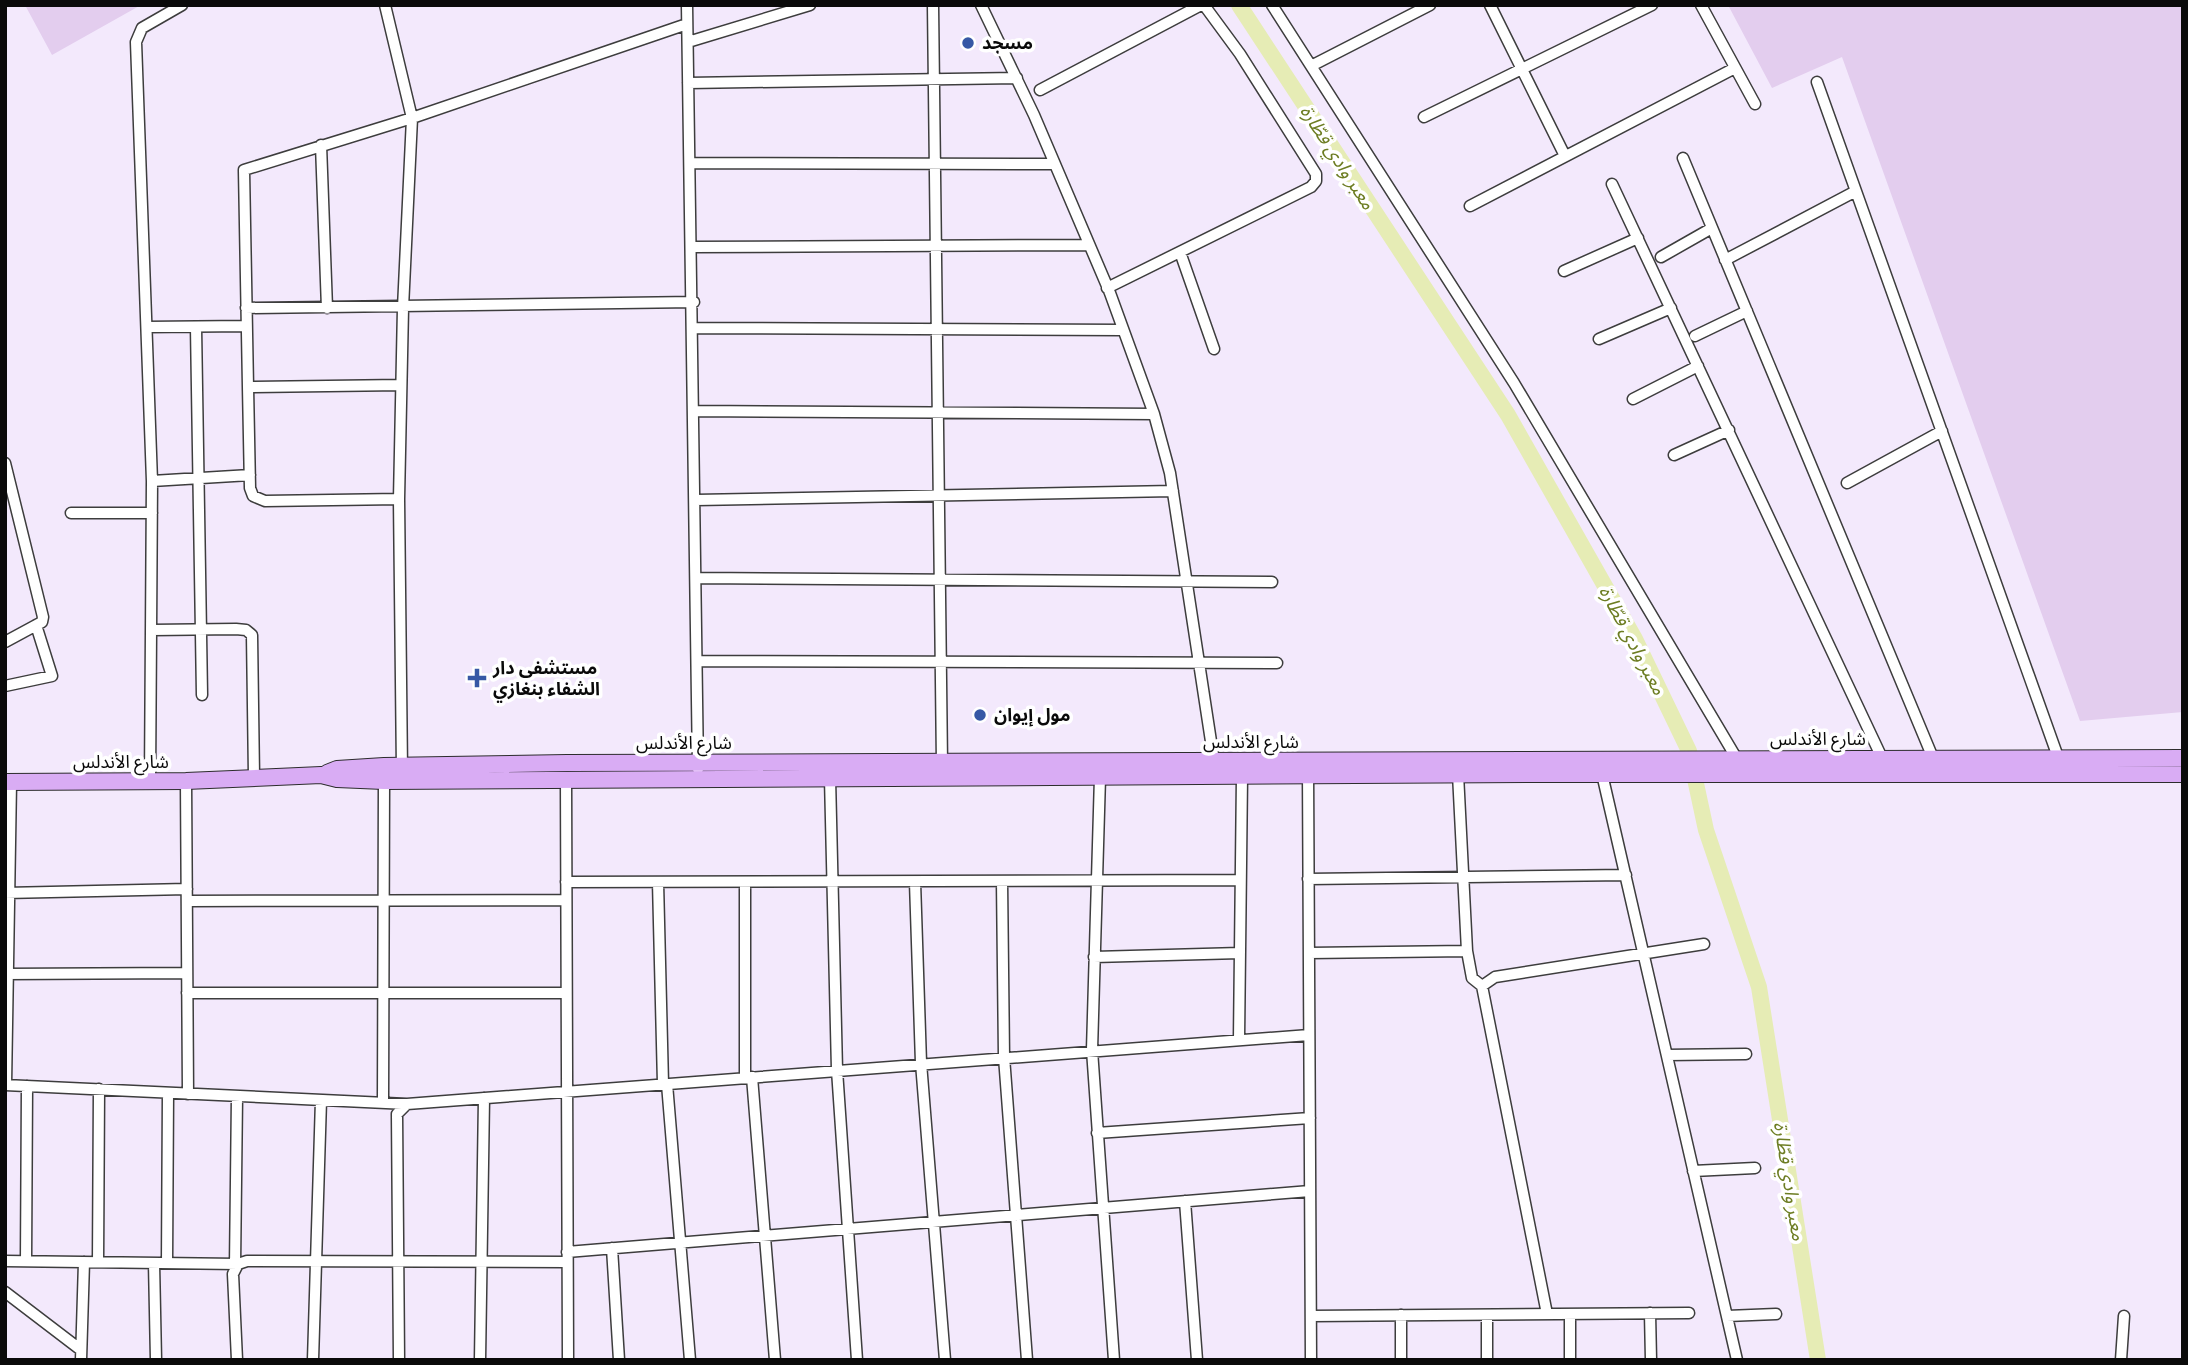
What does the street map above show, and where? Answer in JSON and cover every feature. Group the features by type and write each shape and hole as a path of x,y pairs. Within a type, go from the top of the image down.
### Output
{"main road":[{"name":"شارع الأندلس","path":"1712,766 1737,759 2183,758"},
{"name":"شارع الأندلس","path":"8,782 150,782 321,775 337,779 384,781 402,773 942,769 1214,761 1458,774 1602,774 1680,767"},
{"name":"شارع الأندلس","path":"321,775 337,769 566,779 698,770 830,778 942,769 1100,777 1242,776 1308,768 1712,766 2183,774"}],"street":[{"path":"150,782 152,481 136,42 142,28 182,5"},
{"path":"385,5 412,118 403,308 399,499 402,773"},
{"path":"687,5 694,302 698,770"},
{"path":"688,42 810,5"},
{"path":"933,5 940,414 942,769"},
{"path":"981,5 1055,164 1107,288 1154,414 1173,491 1214,761"},
{"path":"1040,90 1202,5 1240,54 1316,174 1316,181 1311,187 1107,288"},
{"path":"1272,5 1514,383 1737,759"},
{"path":"1311,66 1430,5"},
{"path":"1490,5 1565,156"},
{"path":"1424,117 1523,71 1652,5"},
{"path":"1701,5 1755,104"},
{"path":"399,499 265,501 253,496 250,475 244,170 412,118 687,24"},
{"path":"1470,206 1735,68"},
{"path":"688,83 1017,78"},
{"path":"1817,82 2058,757"},
{"path":"321,145 327,308"},
{"path":"1683,159 1933,758"},
{"path":"690,163 1055,164"},
{"path":"1612,184 1882,758"},
{"path":"1725,260 1856,191"},
{"path":"1661,257 1712,228"},
{"path":"1564,271 1638,238"},
{"path":"692,247 1089,245"},
{"path":"1180,252 1214,349"},
{"path":"246,308 403,308 694,302"},
{"path":"1599,339 1671,308"},
{"path":"1695,336 1747,311"},
{"path":"146,327 246,326"},
{"path":"196,327 202,695"},
{"path":"694,328 1123,330"},
{"path":"1633,398 1698,366"},
{"path":"248,387 401,385"},
{"path":"695,411 1154,414"},
{"path":"1674,455 1729,430"},
{"path":"1847,483 1942,431"},
{"path":"5,463 43,617 42,622 5,642"},
{"path":"152,481 250,475"},
{"path":"696,500 1173,491"},
{"path":"71,513 152,513"},
{"path":"697,578 1187,579 1272,582"},
{"path":"5,673 5,685 52,676 36,625"},
{"path":"152,630 246,630 252,635 254,776"},
{"path":"698,660 1200,660 1277,663"},
{"path":"1308,768 1311,1360"},
{"path":"1458,774 1467,951 1472,978 1482,986 1547,1314"},
{"path":"1602,774 1737,1360"},
{"path":"1239,1040 1242,776"},
{"path":"1100,777 1092,1050 1114,1360"},
{"path":"830,778 837,1070 857,1360"},
{"path":"566,779 568,1360"},
{"path":"186,781 188,1094"},
{"path":"383,1103 384,781"},
{"path":"8,782 6,1085 407,1104 1004,1056 1309,1035"},
{"path":"1308,879 1626,875"},
{"path":"566,882 1240,880"},
{"path":"1002,881 1004,1056 1027,1360"},
{"path":"658,882 665,1084 690,1360"},
{"path":"745,882 749,1077 766,1234 775,1360"},
{"path":"915,882 921,1063 945,1360"},
{"path":"7,893 383,900 566,900"},
{"path":"1482,986 1495,977 1704,944"},
{"path":"1309,953 1467,951"},
{"path":"1094,957 1240,953"},
{"path":"7,974 187,973"},
{"path":"187,993 566,993"},
{"path":"1667,1055 1746,1054"},
{"path":"26,1261 27,1086"},
{"path":"98,1262 99,1089"},
{"path":"167,1263 168,1093"},
{"path":"237,1096 237,1360"},
{"path":"481,1360 480,1262 484,1098"},
{"path":"313,1360 321,1100"},
{"path":"399,1360 397,1114 407,1104"},
{"path":"1097,1133 1310,1118"},
{"path":"1693,1171 1755,1168"},
{"path":"5,1261 236,1265 480,1262 567,1257 612,1248 766,1234 1310,1191"},
{"path":"1185,1201 1197,1360"},
{"path":"612,1248 619,1360"},
{"path":"81,1355 84,1262"},
{"path":"154,1263 156,1360"},
{"path":"5,1292 81,1355"},
{"path":"1650,1313 1651,1360"},
{"path":"1311,1316 1689,1313"},
{"path":"1570,1314 1570,1360"},
{"path":"1727,1316 1776,1314"},
{"path":"1401,1315 1401,1360"},
{"path":"1487,1315 1487,1360"},
{"path":"2121,1360 2124,1316"}],"shaded area":[{"path":"25,5 141,5 52,55"},
{"path":"1728,5 2183,5 2183,712 2080,721 1842,57 1772,88"}],"waterway":[{"name":"معبر وادي قطّارة","path":"1239,5 1508,415 1635,639 1689,751 1706,830 1759,987 1818,1360"}],"place":[{"name":"مسجد","path":"968,43"},
{"name":"مستشفى دار الشفاء بنغازي","path":"477,678"},
{"name":"مول إيوان","path":"980,715"}]}
